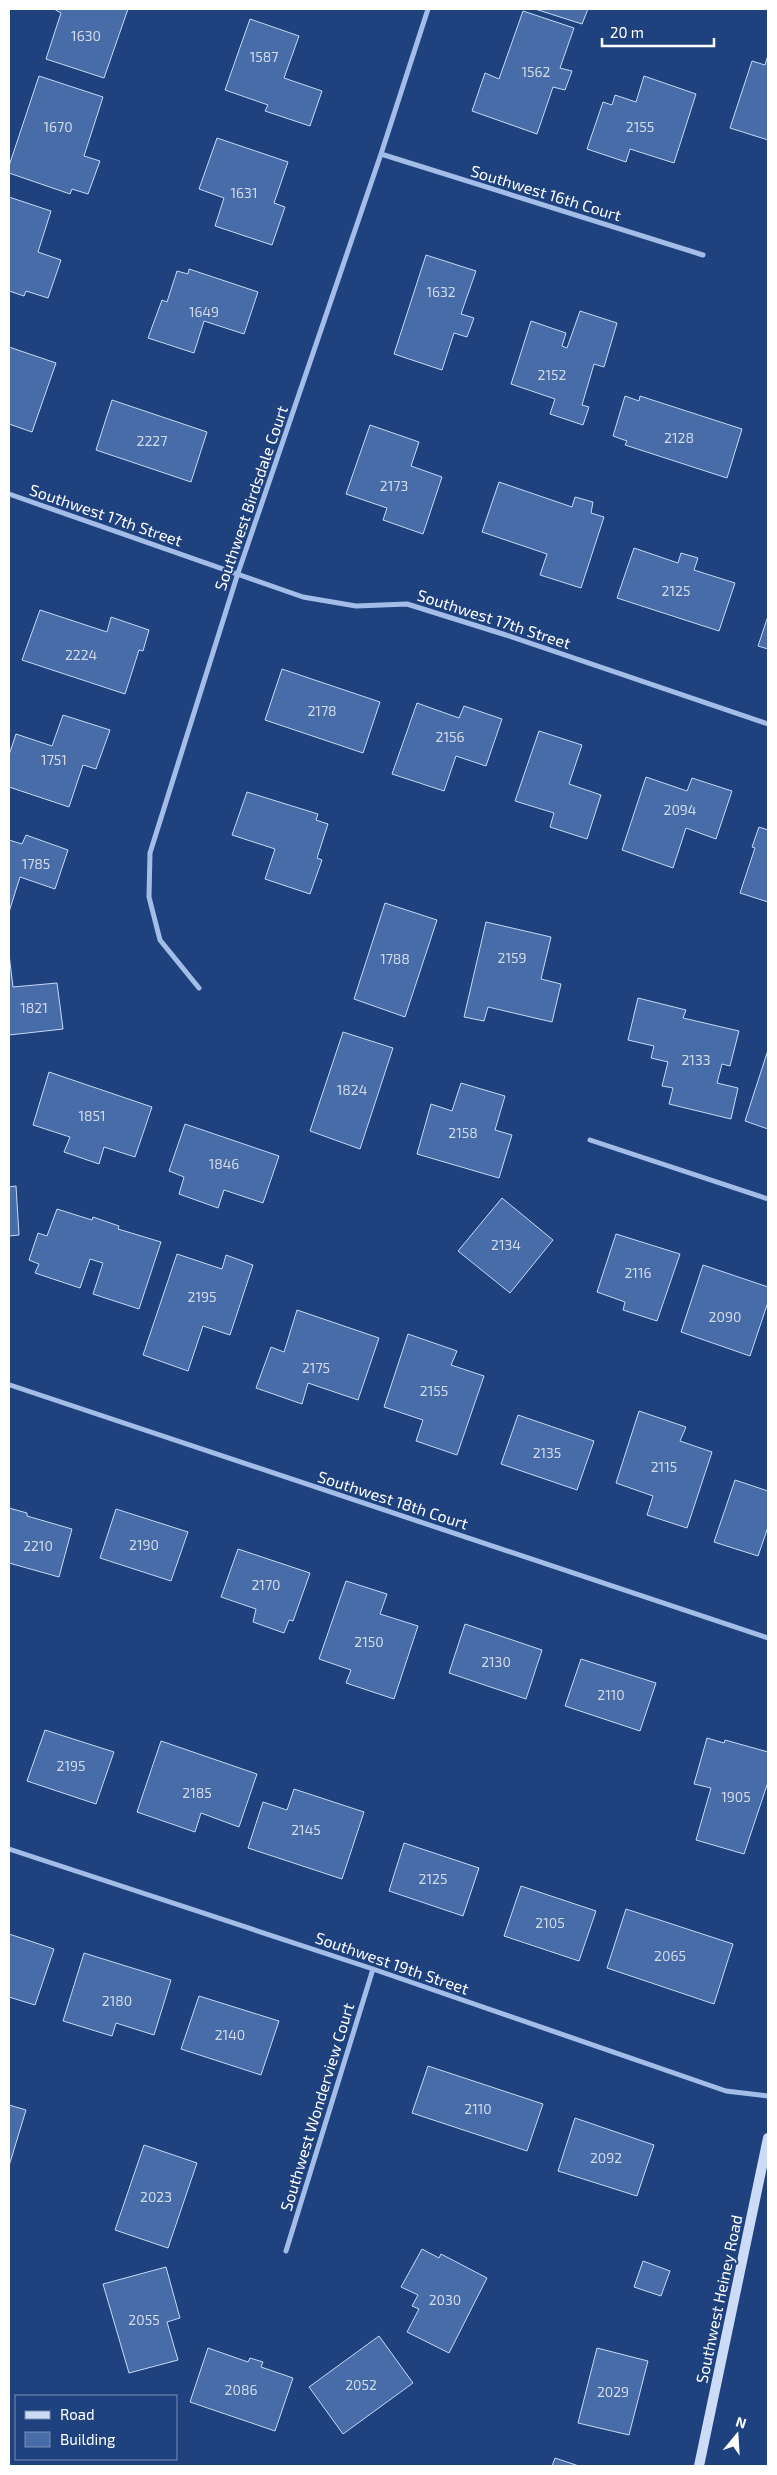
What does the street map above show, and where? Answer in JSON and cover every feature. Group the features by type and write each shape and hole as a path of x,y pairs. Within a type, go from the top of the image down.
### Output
{"street":[{"name":"Southwest Birdsdale Court","path":"199,988 160,940 149,897 150,852 238,573 381,154 428,9"},
{"name":"Southwest 16th Court","path":"381,154 703,255"},
{"name":"Southwest 17th Street","path":"9,494 311,599 356,606 407,604 506,635 768,724"},
{"path":"590,1140 768,1198"},
{"name":"Southwest 18th Court","path":"10,1385 768,1638"},
{"name":"Southwest 19th Street","path":"9,1849 373,1969 726,2091 768,2096"},
{"name":"Southwest Wonderview Court","path":"286,2251 373,1969"},
{"name":"Southwest Heiney Road","path":"699,2466 768,2138"}],"building":[{"path":"54,9 128,9 104,78 46,59 61,13"},
{"path":"535,9 588,9 582,24"},
{"path":"523,11 574,28 560,68 572,71 565,90 553,87 537,134 472,111 485,73 499,79"},
{"path":"250,19 299,36 284,78 322,91 310,126 265,111 268,105 225,90"},
{"path":"768,55 768,140 730,128 752,61 765,65"},
{"path":"39,76 103,97 84,156 100,161 88,194 72,189 70,194 9,173 9,166"},
{"path":"644,76 696,94 674,163 630,149 626,162 587,149 603,102 612,105 615,95 636,102"},
{"path":"217,138 288,162 274,203 285,207 272,245 215,226 224,198 199,189"},
{"path":"9,197 51,211 38,252 61,260 48,298 26,291 24,296 9,291"},
{"path":"426,255 476,271 461,314 474,318 467,337 454,333 442,370 394,354"},
{"path":"189,269 258,292 244,334 204,321 194,353 148,338 162,300 167,302 177,271 188,274"},
{"path":"580,311 617,323 604,367 594,364 582,405 589,407 583,425 550,414 555,399 511,384 531,321 566,333 562,346 567,348"},
{"path":"9,347 56,363 32,432 9,424"},
{"path":"625,396 639,401 640,396 742,429 727,478 625,445 627,441 613,436"},
{"path":"112,400 207,432 191,482 96,450"},
{"path":"370,425 419,442 411,466 442,477 423,534 383,520 387,508 346,494"},
{"path":"499,482 572,507 575,497 593,502 591,513 604,517 581,588 540,575 547,554 482,532"},
{"path":"634,548 678,563 681,553 698,558 694,570 735,583 719,631 617,598"},
{"path":"40,610 107,632 111,617 149,630 143,651 139,650 125,694 22,660"},
{"path":"768,616 768,649 758,646"},
{"path":"282,669 380,702 363,753 265,720"},
{"path":"417,703 459,718 464,706 502,719 486,766 456,756 444,791 392,774"},
{"path":"63,715 110,730 96,769 83,765 69,807 9,787 9,755 16,734 52,746"},
{"path":"539,731 582,745 569,784 601,795 587,839 550,827 554,813 515,801"},
{"path":"646,777 687,791 692,778 732,791 716,839 686,828 673,868 622,850"},
{"path":"247,792 318,814 316,820 328,824 317,858 322,860 310,894 265,879 275,849 232,835"},
{"path":"759,827 768,830 768,902 740,893 755,848 752,847"},
{"path":"26,835 68,850 55,889 20,877 9,912 9,840 22,844"},
{"path":"385,903 437,920 405,1017 354,999"},
{"path":"486,922 551,937 541,979 561,984 552,1022 488,1007 484,1021 464,1017"},
{"path":"9,954 13,987 57,983 63,1029 9,1035"},
{"path":"638,998 686,1010 683,1018 739,1031 730,1066 722,1064 717,1083 738,1088 731,1119 669,1104 673,1088 662,1086 668,1062 651,1058 654,1046 628,1040"},
{"path":"343,1032 393,1048 360,1149 310,1131"},
{"path":"768,1050 768,1129 745,1121"},
{"path":"49,1072 152,1107 135,1157 104,1147 99,1164 64,1152 70,1137 33,1125"},
{"path":"461,1083 505,1096 495,1130 512,1135 499,1178 417,1154 431,1104 452,1111"},
{"path":"185,1124 279,1156 263,1203 224,1190 218,1208 179,1194 184,1177 169,1171"},
{"path":"16,1186 19,1235 9,1236 9,1187"},
{"path":"502,1198 553,1240 510,1293 458,1251"},
{"path":"57,1209 92,1220 93,1217 119,1226 118,1229 161,1242 139,1309 93,1294 103,1263 90,1259 80,1288 35,1273 39,1264 29,1260 38,1233 47,1236"},
{"path":"616,1234 680,1254 657,1321 623,1310 625,1302 597,1292"},
{"path":"177,1254 222,1269 226,1255 253,1265 230,1335 203,1326 188,1371 143,1355"},
{"path":"703,1265 768,1287 768,1302 750,1356 681,1332"},
{"path":"297,1310 379,1338 358,1400 308,1383 302,1404 256,1388 271,1347 284,1352"},
{"path":"408,1334 457,1351 451,1365 484,1376 457,1455 416,1441 423,1420 384,1407"},
{"path":"639,1411 686,1427 680,1441 712,1452 687,1528 647,1515 653,1496 616,1483"},
{"path":"518,1415 594,1441 577,1490 501,1464"},
{"path":"735,1480 768,1491 768,1527 758,1556 714,1542"},
{"path":"9,1508 27,1513 27,1516 72,1529 59,1577 9,1563"},
{"path":"116,1509 188,1532 171,1581 100,1558"},
{"path":"238,1549 310,1573 293,1621 289,1620 284,1633 253,1622 256,1609 221,1597"},
{"path":"346,1581 387,1594 380,1614 418,1626 394,1699 346,1683 351,1670 319,1659"},
{"path":"465,1624 542,1650 526,1699 449,1673"},
{"path":"581,1659 656,1683 640,1731 565,1706"},
{"path":"45,1730 114,1752 96,1804 27,1781"},
{"path":"707,1738 724,1743 725,1740 768,1752 768,1782 744,1854 696,1840 711,1788 694,1784"},
{"path":"161,1741 257,1774 239,1827 201,1813 195,1832 137,1812"},
{"path":"294,1789 364,1812 342,1879 248,1848 263,1802 287,1810"},
{"path":"404,1843 479,1868 463,1916 389,1891"},
{"path":"521,1886 596,1911 579,1961 504,1936"},
{"path":"626,1909 733,1944 714,2004 607,1968"},
{"path":"9,1934 54,1949 35,2005 9,1997"},
{"path":"84,1953 171,1980 154,2035 116,2023 112,2036 63,2021"},
{"path":"199,1996 279,2021 261,2075 181,2049"},
{"path":"428,2066 543,2104 527,2151 412,2113"},
{"path":"9,2105 26,2110 9,2166"},
{"path":"575,2118 654,2145 637,2196 558,2171"},
{"path":"144,2145 197,2163 168,2248 115,2230"},
{"path":"422,2249 439,2258 441,2254 487,2278 449,2353 407,2332 419,2309 412,2306 418,2295 401,2287"},
{"path":"643,2261 670,2271 661,2296 634,2287"},
{"path":"166,2267 180,2318 167,2322 178,2360 129,2373 103,2284"},
{"path":"379,2336 413,2383 343,2434 309,2387"},
{"path":"208,2348 248,2362 250,2358 263,2362 261,2367 293,2378 275,2431 190,2402"},
{"path":"597,2348 648,2361 629,2435 578,2423"},
{"path":"555,2458 579,2466 552,2466"}]}
